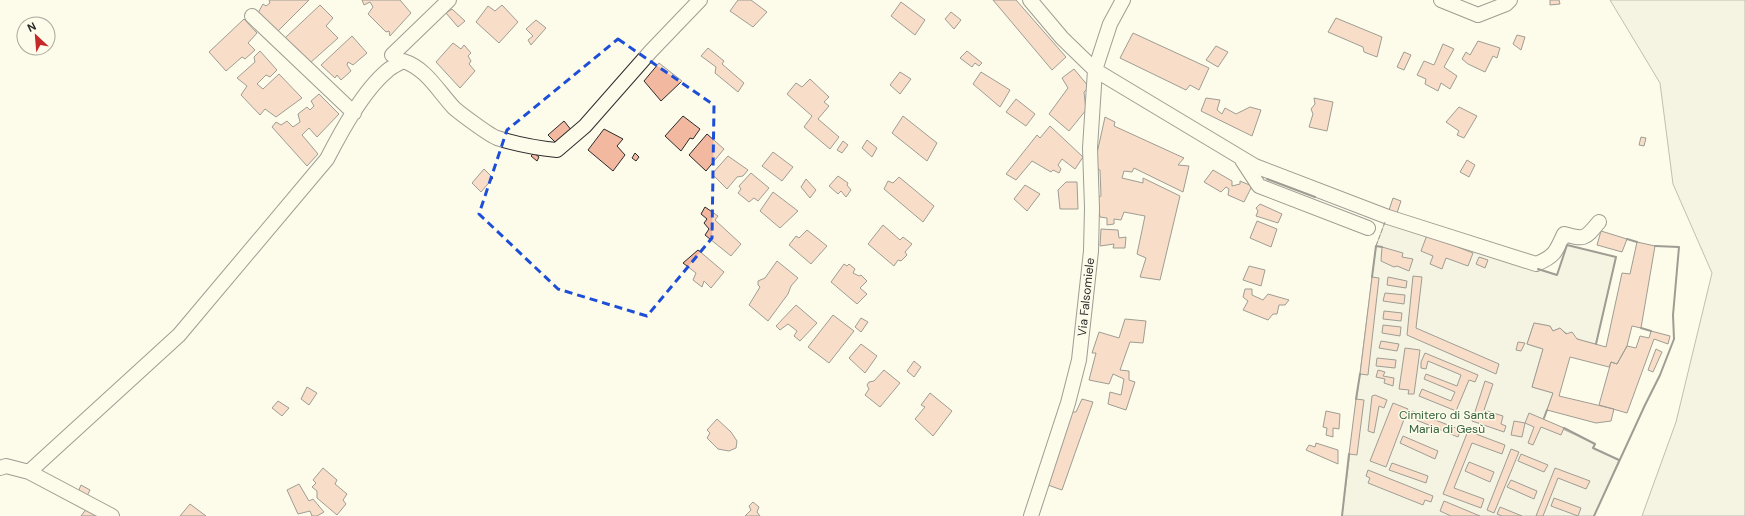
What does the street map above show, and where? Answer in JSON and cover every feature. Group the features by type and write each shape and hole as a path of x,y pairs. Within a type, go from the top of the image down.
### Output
{"street":[{"path":"392,55 449,0"},
{"path":"1030,0 1062,38 1095,70 1255,166 1388,217 1536,264 1548,259 1557,251 1564,234 1578,238 1586,237 1599,222"},
{"name":"Via Falsomiele","path":"1031,516 1068,403 1079,360 1091,251 1092,208 1090,148 1095,70 1110,24 1124,0"},
{"path":"1441,0 1478,16 1506,4 1510,0"},
{"path":"29,472 179,335 327,159 344,126 387,71 403,61 413,65 429,78 456,109 495,138 557,150 585,126 692,3"},
{"path":"252,16 354,112"},
{"path":"1241,158 1259,186 1368,228"},
{"path":"0,468 6,466 29,472 112,516"}],"highlighted area":[{"path":"618,39 714,105 712,238 647,316 558,289 479,214 507,130"}],"green space":[{"path":"1610,0 1745,0 1745,516 1642,516 1676,422 1712,273 1673,184 1660,83"},
{"name":"Cimitero di Santa Maria di Gesù","path":"1385,222 1557,275 1567,245 1616,257 1596,344 1572,337 1560,328 1553,331 1550,326 1534,323 1527,344 1543,349 1532,387 1553,393 1543,420 1595,444 1593,448 1619,460 1594,516 1342,516 1376,246"}],"building":[{"path":"269,0 309,0 276,33 258,13 263,4 266,6 270,3"},
{"path":"362,0 400,0 411,13 390,36 389,31 386,32 368,14 373,7 370,2 364,5"},
{"path":"738,0 751,0 767,12 753,27 730,11"},
{"path":"993,0 1016,0 1066,57 1052,70"},
{"path":"1550,0 1559,0 1560,4 1550,5"},
{"path":"901,2 925,20 915,35 891,16"},
{"path":"320,5 333,18 326,26 338,38 310,63 285,38"},
{"path":"502,5 518,22 499,43 476,22 488,6 495,11"},
{"path":"452,9 465,21 458,27 446,13"},
{"path":"951,12 961,20 954,29 945,19"},
{"path":"1336,18 1382,37 1377,57 1364,52 1363,47 1328,32"},
{"path":"244,19 257,33 248,43 255,50 245,59 242,57 226,71 209,52"},
{"path":"536,20 546,28 531,45 528,40 533,36 526,29"},
{"path":"1133,33 1209,68 1199,90 1190,85 1186,90 1120,58"},
{"path":"1517,35 1525,37 1521,50 1513,44"},
{"path":"352,36 367,53 353,65 348,62 347,65 351,71 341,80 337,75 335,78 321,65"},
{"path":"1478,41 1500,48 1497,58 1493,56 1485,72 1468,64 1462,59 1466,52 1470,55"},
{"path":"453,43 461,49 464,45 471,53 468,56 471,61 469,64 475,71 460,88 436,62"},
{"path":"1443,44 1454,49 1444,67 1457,76 1450,89 1441,83 1438,91 1425,84 1426,79 1417,75 1424,61 1434,65"},
{"path":"1216,46 1228,52 1218,67 1206,60"},
{"path":"708,48 724,61 722,64 744,83 738,92 715,73 716,67 701,56"},
{"path":"260,51 277,70 270,77 266,75 257,84 263,89 279,74 302,98 276,117 265,109 260,115 241,95 247,86 237,78 255,62 254,57"},
{"path":"967,51 982,63 979,66 975,63 972,67 960,58"},
{"path":"1404,52 1411,55 1404,70 1397,67"},
{"path":"659,63 682,81 661,101 644,81"},
{"path":"1074,69 1089,87 1084,92 1086,110 1069,131 1049,114 1068,88 1062,78"},
{"path":"900,72 911,79 900,94 890,85"},
{"path":"981,72 1010,90 1000,107 973,84"},
{"path":"810,79 829,97 824,102 829,106 818,119 839,137 830,149 804,127 812,116 787,94 796,83 802,87"},
{"path":"319,94 339,114 317,137 309,128 302,135 318,154 307,166 272,127 276,122 281,125 287,121 293,127 300,122 298,114 307,107 310,110 314,106 311,101"},
{"path":"1206,98 1220,100 1217,110 1222,114 1225,108 1236,114 1250,107 1261,110 1252,136 1201,111"},
{"path":"1314,98 1333,102 1327,131 1309,127 1313,114 1311,109 1315,104"},
{"path":"1016,99 1035,114 1026,126 1006,112"},
{"path":"1459,107 1477,116 1464,138 1457,135 1459,131 1446,122"},
{"path":"683,116 700,129 693,139 690,138 681,151 665,136"},
{"path":"903,116 937,143 927,161 892,133"},
{"path":"1105,117 1115,122 1114,126 1184,158 1178,165 1189,166 1183,192 1134,168 1132,172 1124,171 1122,178 1143,183 1143,178 1180,196 1160,280 1140,277 1146,258 1137,254 1145,216 1124,212 1121,220 1114,219 1114,224 1107,225 1107,218 1100,217 1097,198 1101,196 1100,170 1094,167"},
{"path":"564,121 572,131 557,144 548,135"},
{"path":"1050,126 1083,157 1075,169 1062,159 1058,165 1061,169 1059,173 1053,170 1051,172 1032,161 1016,180 1006,174 1037,135 1040,138"},
{"path":"604,129 623,139 617,146 625,155 613,171 588,150"},
{"path":"707,134 724,149 706,171 689,155"},
{"path":"1641,137 1646,138 1644,146 1639,145"},
{"path":"867,140 877,148 872,157 862,148"},
{"path":"843,141 848,145 842,153 837,150"},
{"path":"773,152 793,167 782,181 762,166"},
{"path":"534,153 539,157 537,161 531,156"},
{"path":"635,153 639,157 636,161 632,158"},
{"path":"728,156 748,170 743,176 737,177 727,189 712,174"},
{"path":"1467,160 1475,165 1469,177 1460,172"},
{"path":"484,169 493,178 481,192 472,183"},
{"path":"1213,170 1232,181 1232,186 1240,184 1240,181 1252,186 1244,202 1228,195 1229,189 1226,187 1221,192 1204,182"},
{"path":"751,173 769,188 758,201 754,198 749,202 738,193 741,189 739,186"},
{"path":"838,176 848,183 847,185 851,190 846,197 841,191 838,194 829,186"},
{"path":"899,177 934,206 923,222 884,189 888,181 893,183"},
{"path":"806,179 816,190 810,198 801,187"},
{"path":"1066,182 1077,182 1078,209 1060,209 1058,190"},
{"path":"1025,185 1040,194 1027,211 1014,199"},
{"path":"773,192 798,211 780,228 760,211"},
{"path":"1393,198 1401,201 1397,213 1389,210"},
{"path":"1260,204 1282,214 1278,223 1256,216 1258,211 1256,208"},
{"path":"705,207 718,216 715,220 741,244 731,256 705,235 709,229 704,223 707,219 701,214"},
{"path":"1257,221 1277,229 1271,247 1250,238"},
{"path":"883,225 900,240 903,237 912,244 905,252 907,255 901,261 898,260 894,266 868,244"},
{"path":"1101,229 1118,230 1119,238 1126,237 1125,248 1113,248 1114,244 1100,246"},
{"path":"807,230 827,246 811,264 789,245 796,236 799,238"},
{"path":"1601,231 1627,239 1622,252 1597,245"},
{"path":"1427,235 1473,253 1468,266 1446,258 1442,269 1430,264 1433,256 1421,251"},
{"path":"1637,242 1655,246 1641,328 1632,326 1627,346 1617,364 1611,362 1609,367 1570,357 1559,396 1614,409 1611,421 1596,423 1547,410 1553,393 1532,387 1543,349 1527,344 1534,323 1550,326 1553,331 1560,328 1566,334 1572,332 1577,339 1606,347 1622,273 1630,274"},
{"path":"1382,247 1403,253 1402,257 1413,259 1409,271 1397,266 1394,267 1381,261"},
{"path":"698,250 724,272 711,288 704,281 702,287 693,280 696,273 683,263"},
{"path":"1479,257 1488,260 1485,268 1476,264"},
{"path":"777,261 798,278 768,321 749,305 760,287 758,285 758,281 765,278"},
{"path":"844,264 847,266 849,264 855,269 853,273 859,276 861,275 867,281 860,288 867,294 857,304 831,282"},
{"path":"1249,266 1265,270 1261,286 1243,280"},
{"path":"1413,276 1422,277 1416,328 1499,364 1496,374 1407,335"},
{"path":"1372,277 1379,278 1368,375 1360,374"},
{"path":"1388,277 1407,281 1406,288 1387,285"},
{"path":"1245,289 1252,289 1252,295 1263,300 1268,294 1289,300 1285,305 1279,305 1277,314 1273,314 1268,320 1243,310 1248,301 1243,297"},
{"path":"1385,293 1405,295 1404,304 1383,301"},
{"path":"796,305 817,323 800,341 794,336 797,331 788,324 780,330 776,326"},
{"path":"1384,311 1402,313 1401,321 1383,319"},
{"path":"833,315 854,331 829,363 808,347"},
{"path":"861,318 868,322 861,332 855,327"},
{"path":"1125,319 1146,321 1143,343 1130,342 1120,370 1129,371 1129,380 1135,382 1126,410 1108,404 1110,392 1121,395 1124,379 1113,374 1109,384 1089,380 1096,353 1092,353 1099,332 1119,338"},
{"path":"1383,325 1401,327 1400,336 1382,333"},
{"path":"1651,331 1670,336 1668,344 1654,339 1627,413 1599,405 1611,362 1617,364 1627,346 1636,348 1640,336 1649,338"},
{"path":"1381,341 1399,344 1397,351 1379,348"},
{"path":"1518,342 1525,343 1521,351 1516,350"},
{"path":"861,344 877,356 865,373 849,358"},
{"path":"1405,348 1420,350 1414,394 1408,394 1409,390 1399,389"},
{"path":"1656,349 1662,352 1653,372 1648,370"},
{"path":"1425,353 1478,375 1475,382 1469,380 1456,411 1419,396 1422,389 1451,401 1455,392 1424,379 1426,374 1457,386 1461,375 1428,361 1426,369 1421,368 1421,362"},
{"path":"1377,358 1396,360 1395,368 1376,366"},
{"path":"914,361 921,367 914,377 907,371"},
{"path":"884,370 900,383 880,407 865,395 869,389 867,385 869,382 874,381"},
{"path":"1378,370 1385,372 1383,376 1394,378 1393,386 1384,383 1385,379 1376,377"},
{"path":"1485,381 1493,384 1484,410 1503,416 1501,424 1506,426 1504,432 1472,421"},
{"path":"307,387 317,393 309,405 301,399"},
{"path":"930,393 952,411 933,436 915,419 925,407 921,405"},
{"path":"1375,395 1387,400 1384,408 1379,406 1374,433 1368,431 1372,396"},
{"path":"1082,399 1093,402 1062,490 1045,484 1070,412 1076,412"},
{"path":"1356,399 1364,400 1357,455 1349,454"},
{"path":"278,401 289,408 282,416 272,408"},
{"path":"1393,403 1408,409 1386,467 1370,461"},
{"path":"1326,411 1340,414 1339,429 1333,428 1333,437 1326,435 1327,428 1323,427"},
{"path":"1412,411 1461,430 1458,437 1409,417"},
{"path":"1529,413 1564,428 1561,435 1541,427 1533,445 1528,443 1534,427 1525,423"},
{"path":"717,419 731,432 737,441 736,448 729,451 718,449 707,438 710,433 707,430"},
{"path":"1514,421 1525,423 1522,437 1511,435"},
{"path":"1468,431 1505,445 1502,454 1472,443 1454,488 1484,499 1481,508 1443,494"},
{"path":"1403,436 1438,451 1435,459 1400,443"},
{"path":"1316,443 1338,450 1338,464 1306,450 1309,445 1315,447"},
{"path":"1511,449 1519,452 1494,513 1487,510"},
{"path":"1521,454 1548,465 1544,472 1518,461"},
{"path":"1469,462 1494,472 1490,482 1465,471"},
{"path":"1392,463 1428,476 1426,483 1389,470"},
{"path":"323,468 337,480 335,484 347,494 343,500 346,504 337,515 317,498 317,491 312,487 316,483 313,480"},
{"path":"1555,468 1590,481 1586,489 1558,478 1543,516 1536,516"},
{"path":"1368,470 1433,496 1431,502 1425,500 1423,505 1368,483 1370,478 1366,476"},
{"path":"1511,480 1537,491 1534,499 1507,487"},
{"path":"299,484 309,501 313,499 324,512 317,516 312,516 310,511 298,514 287,490"},
{"path":"81,485 90,490 87,496 78,492"},
{"path":"1554,498 1581,508 1578,516 1551,506"},
{"path":"1444,501 1480,516 1451,516 1440,511"},
{"path":"753,502 759,507 757,512 760,516 745,516 751,510 749,506"},
{"path":"190,504 206,516 180,516"},
{"path":"1500,507 1522,516 1502,516 1497,514"},
{"path":"87,508 101,516 81,516"}],"fence":[{"path":"1376,246 1385,222"}],"wall":[{"path":"1267,179 1315,197"},
{"path":"1627,239 1637,242"},
{"path":"1538,269 1557,275 1567,245 1616,257 1596,344"},
{"path":"1372,277 1376,246 1382,247"},
{"path":"1594,516 1660,375 1674,339 1673,315 1679,247 1655,246"},
{"path":"1641,328 1651,331"},
{"path":"1356,399 1360,374"},
{"path":"1544,418 1547,410"},
{"path":"1564,428 1595,444 1593,448 1619,460"},
{"path":"1342,516 1349,454"}]}
